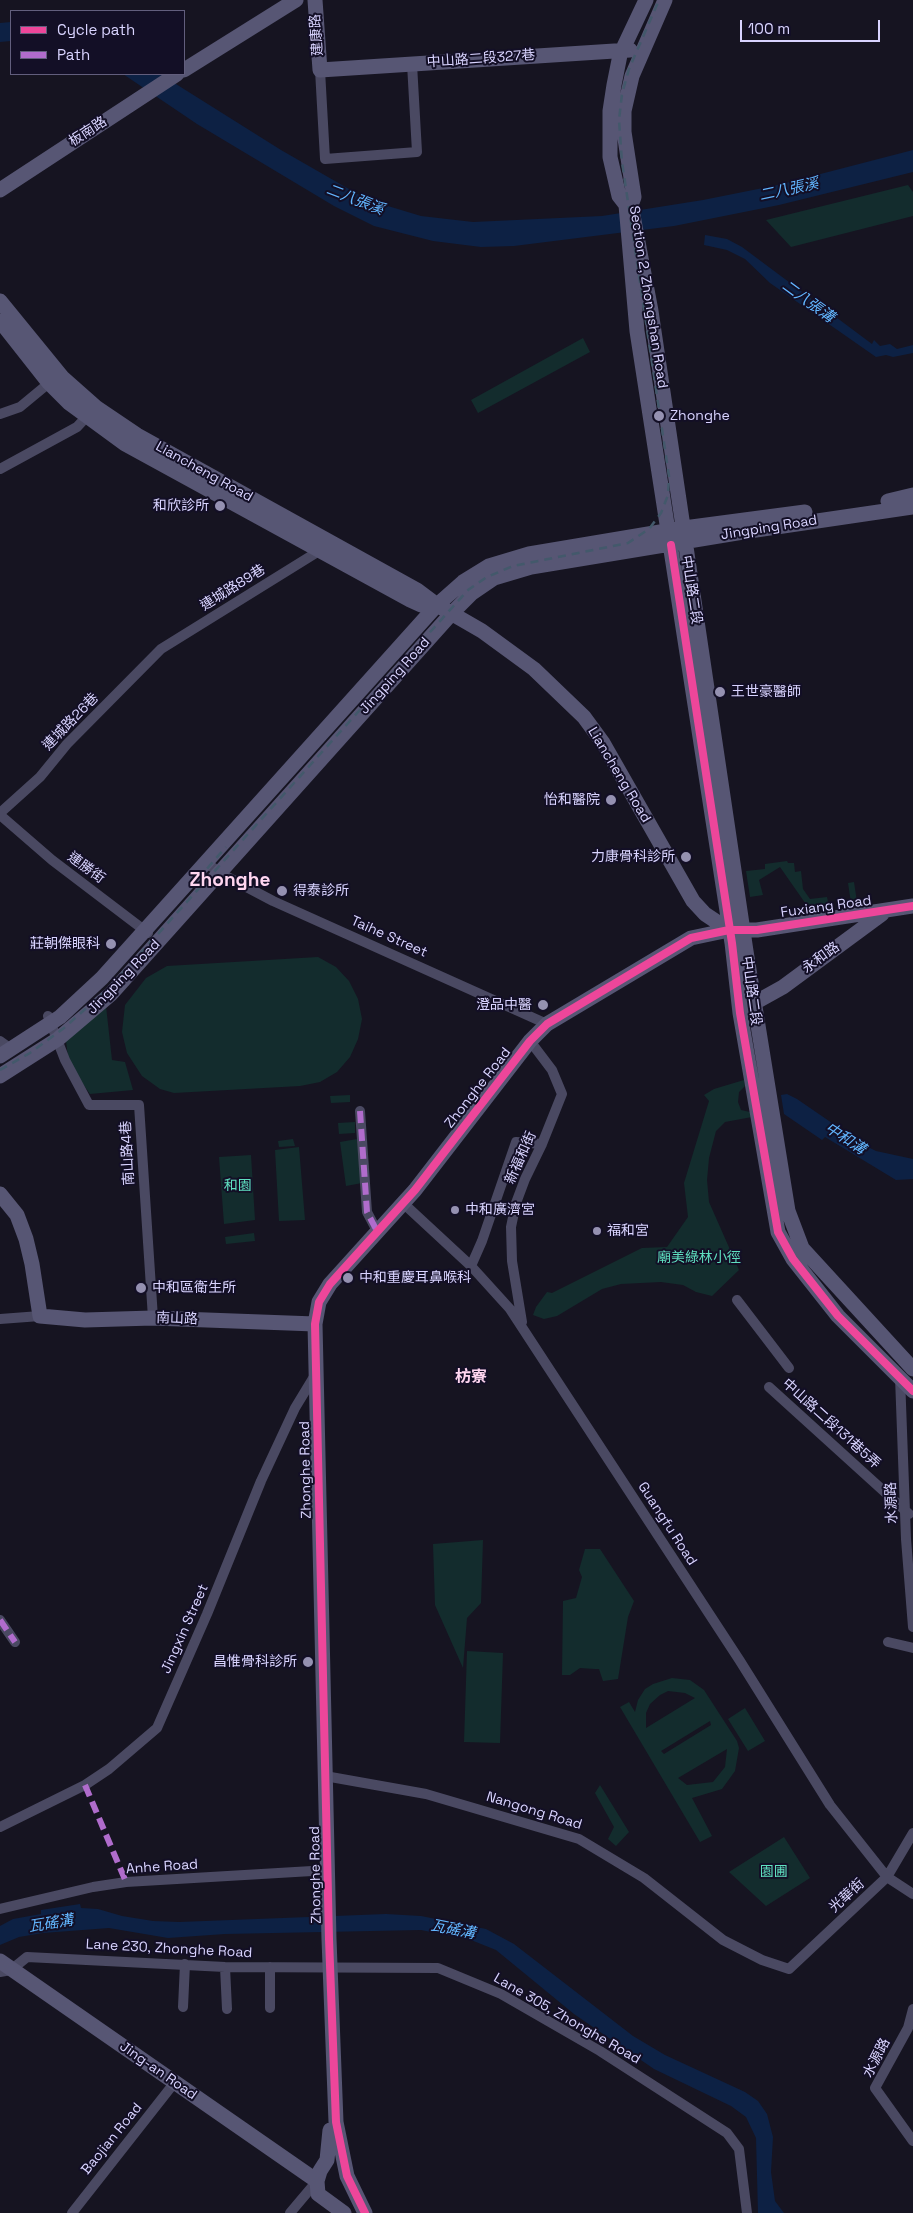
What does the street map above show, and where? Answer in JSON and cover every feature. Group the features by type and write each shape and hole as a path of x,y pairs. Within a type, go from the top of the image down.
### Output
{"street":[{"name":"板南路","path":"185,69 296,0"},
{"name":"建康路","path":"315,0 320,70"},
{"name":"Section 2, Zhongshan Road","path":"646,0 623,49 614,85 609,133 610,157 618,196 628,205 633,240 650,303 677,536"},
{"name":"Section 2, Zhongshan Road","path":"628,205 634,197 624,132 624,111 632,76 665,0"},
{"name":"中山路二段327巷","path":"320,70 623,49 642,51"},
{"path":"320,70 325,159 417,152 412,64"},
{"name":"板南路","path":"0,190 175,75"},
{"name":"Liancheng Road","path":"0,301 91,412 125,444 421,605 437,605"},
{"name":"Liancheng Road","path":"0,321 49,383 91,412 144,439 417,590 437,605 482,631 534,669 584,717 603,743 693,901 705,914 736,930"},
{"path":"0,414 5,414 20,407 49,383"},
{"path":"0,469 77,427 91,412"},
{"name":"Jingping Road","path":"0,1076 58,1040 111,994 452,613 472,593 494,578 511,572 677,536 913,495"},
{"name":"Jingping Road","path":"4,1048 49,1020 102,978 437,605 463,582 489,566 507,559 913,507"},
{"name":"中山路二段","path":"677,536 736,930 754,1002 788,1211 802,1248 913,1369"},
{"name":"連城路89巷","path":"161,649 319,551"},
{"name":"連城路26巷","path":"0,814 40,776 67,744 161,649"},
{"name":"連勝街","path":"0,814 52,860 159,941"},
{"name":"Taihe Street","path":"207,863 220,873 273,900 377,949 547,1024"},
{"name":"Fuxiang Road","path":"736,930 886,911 910,904"},
{"name":"永和路","path":"740,1013 754,1002 783,987 886,911"},
{"name":"中山路二段","path":"736,930 740,1013 778,1232 793,1259 838,1316 913,1391"},
{"name":"Zhonghe Road","path":"317,2181 320,2181 332,2165 336,2122 329,1939 329,1870 325,1776 315,1324 319,1302 330,1284 404,1203 530,1041 547,1024 691,938 736,930"},
{"name":"南山路4巷","path":"49,1020 65,1060 89,1105 139,1104 153,1318"},
{"name":"新福和街","path":"522,1326 512,1261 512,1227 516,1203 562,1094 552,1070 530,1041"},
{"path":"360,1111 367,1212 377,1231"},
{"path":"471,1266 482,1241 516,1142 542,1144"},
{"path":"0,1194 17,1215 26,1239 40,1316 0,1318"},
{"name":"Guangfu Road","path":"404,1203 471,1266 510,1309 740,1661 830,1805 888,1877 913,1894"},
{"path":"737,1300 789,1368"},
{"name":"南山路","path":"40,1316 85,1320 153,1318 315,1324"},
{"name":"Jingxin Street","path":"0,1827 85,1785 109,1769 156,1728 207,1614 261,1481 295,1408 317,1372"},
{"name":"水源路","path":"900,1377 910,1516 913,1627"},
{"name":"中山路二段131巷5弄","path":"769,1387 875,1481 910,1516"},
{"path":"0,1620 15,1642"},
{"path":"888,1642 913,1648"},
{"name":"Nangong Road","path":"325,1776 426,1794 579,1839 644,1878 723,1940 762,1960 789,1969"},
{"name":"光華街","path":"789,1969 888,1877 913,1833"},
{"name":"Anhe Road","path":"0,1909 93,1887 126,1882 329,1870"},
{"name":"Lane 230, Zhonghe Road","path":"4,1968 27,1957 225,1966 330,1967"},
{"path":"183,2007 185,1964"},
{"path":"225,1966 227,2009"},
{"path":"270,1967 270,2008"},
{"name":"Lane 305, Zhonghe Road","path":"330,1967 438,1968 501,1994 600,2051 728,2132 739,2149 747,2213"},
{"name":"Jing-an Road","path":"4,1968 175,2082 317,2181"},
{"name":"水源路","path":"913,2009 908,2028 875,2088 913,2141"},
{"path":"334,2076 330,2146 327,2160 320,2171 317,2181 318,2194 344,2213"},
{"name":"Baojian Road","path":"72,2213 175,2082"},
{"name":"Zhonghe Road","path":"336,2122 347,2176 365,2213"},
{"path":"290,2213 317,2181"}],"green space":[{"path":"908,185 913,192 913,216 791,247 766,220"},
{"path":"583,338 590,352 478,413 471,400"},
{"path":"787,861 788,863 794,863 795,872 801,871 803,889 810,899 827,897 829,907 810,910 780,867 759,880 763,895 750,897 746,871 765,869 765,864"},
{"path":"854,882 857,902 851,903 848,883"},
{"path":"318,957 336,967 349,981 358,999 362,1019 358,1039 350,1057 337,1072 320,1082 300,1086 174,1093 160,1089 142,1076 127,1053 122,1032 125,1005 146,978 167,966"},
{"path":"106,1006 112,1060 125,1062 133,1090 90,1094 69,1064 66,1041"},
{"name":"廟美綠林小徑","path":"744,1080 745,1086 739,1092 738,1102 741,1110 750,1112 752,1117 725,1122 716,1131 709,1158 707,1180 709,1202 739,1270 712,1296 696,1292 683,1285 661,1282 621,1284 602,1289 557,1316 544,1319 533,1315 536,1307 547,1292 552,1293 642,1248 667,1247 688,1217 684,1183 709,1101 704,1095 714,1089"},
{"path":"350,1095 350,1102 331,1103 330,1096"},
{"path":"355,1122 355,1133 339,1134 338,1123"},
{"path":"293,1139 295,1146 279,1147 278,1141"},
{"path":"357,1139 362,1183 346,1186 340,1142"},
{"path":"299,1147 305,1220 279,1221 275,1150"},
{"name":"和園","path":"251,1155 255,1220 224,1224 219,1157"},
{"path":"254,1233 255,1241 226,1244 225,1237"},
{"path":"483,1540 481,1603 467,1618 463,1668 435,1605 433,1544"},
{"path":"585,1549 600,1549 634,1601 628,1617 618,1679 603,1681 599,1669 580,1668 570,1675 562,1675 563,1601 576,1598 582,1577 579,1570"},
{"path":"467,1651 503,1653 500,1743 464,1742"},
{"path":"672,1678 690,1680 704,1690 737,1741 739,1748 735,1771 722,1789 692,1798 712,1836 700,1842 620,1707 629,1702 635,1712 638,1700 645,1689 653,1684","holes":["668,1691 685,1693 695,1698 646,1728 646,1713 650,1704","710,1721 711,1725 664,1754 661,1751","727,1749 725,1767 713,1782 687,1785 678,1778"]},
{"path":"745,1708 765,1741 748,1751 728,1719"},
{"path":"600,1785 629,1832 616,1846 608,1839 614,1827 595,1793"},
{"name":"園圃","path":"784,1837 810,1878 766,1906 729,1872"}],"water":[{"path":"10,22 10,41 0,42 0,23"},
{"name":"二八張溪","path":"124,75 162,75 281,150 368,200 421,216 473,222 602,216 703,200 778,185 913,150 913,172 779,205 674,226 514,246 481,247 433,241 374,226 334,206 197,124"},
{"name":"二八張溝","path":"705,235 727,239 742,247 872,344 874,340 880,346 890,344 897,349 913,345 913,353 893,357 886,355 876,357 770,283 745,259 727,250 704,245"},
{"name":"中和溝","path":"787,1094 864,1145 876,1151 913,1159 913,1179 896,1180 825,1137 822,1140 784,1114 781,1095"},
{"name":"瓦磘溝","path":"80,1904 81,1908 98,1909 122,1916 153,1921 179,1922 386,1914 421,1916 486,1929 514,1944 633,2036 665,2055 745,2092 758,2101 767,2114 773,2137 771,2172 775,2201 784,2213 758,2213 756,2138 746,2117 731,2106 654,2069 574,2014 496,1950 471,1940 421,1930 225,1934 168,1938 109,1928 43,1933 19,1937 0,1945 0,1926 13,1919 41,1914 41,1910"}],"railway":[{"path":"0,1070 30,1053 64,1028 111,986 468,590 487,577 513,566 628,543 649,529 661,513 668,495 669,476 622,162 619,120 622,94 629,69 659,0"},
{"path":"198,879 226,847"}],"marked path":[{"path":"360,1111 367,1212 377,1231"},
{"path":"0,1620 15,1642"},
{"path":"85,1785 126,1882"}],"cycle path":[{"path":"671,545 732,943 740,1013 778,1232 793,1259 838,1316 913,1391"},
{"path":"365,2213 347,2176 336,2122 329,1939 315,1324 319,1302 330,1284 415,1190 530,1041 547,1024 691,938 729,930 757,930 913,906"}],"place":[{"name":"Zhonghe","path":"659,416"},
{"name":"和欣診所","path":"220,506"},
{"name":"王世豪醫師","path":"720,692"},
{"name":"怡和醫院","path":"611,800"},
{"name":"力康骨科診所","path":"686,857"},
{"name":"得泰診所","path":"282,891"},
{"name":"莊朝傑眼科","path":"111,944"},
{"name":"澄品中醫","path":"543,1005"},
{"name":"中和廣濟宮","path":"455,1210"},
{"name":"福和宮","path":"597,1231"},
{"name":"中和重慶耳鼻喉科","path":"348,1278"},
{"name":"中和區衛生所","path":"141,1288"},
{"name":"昌惟骨科診所","path":"308,1662"}],"district":[{"name":"Zhonghe","path":"230,881"},
{"name":"枋寮","path":"471,1378"}]}
